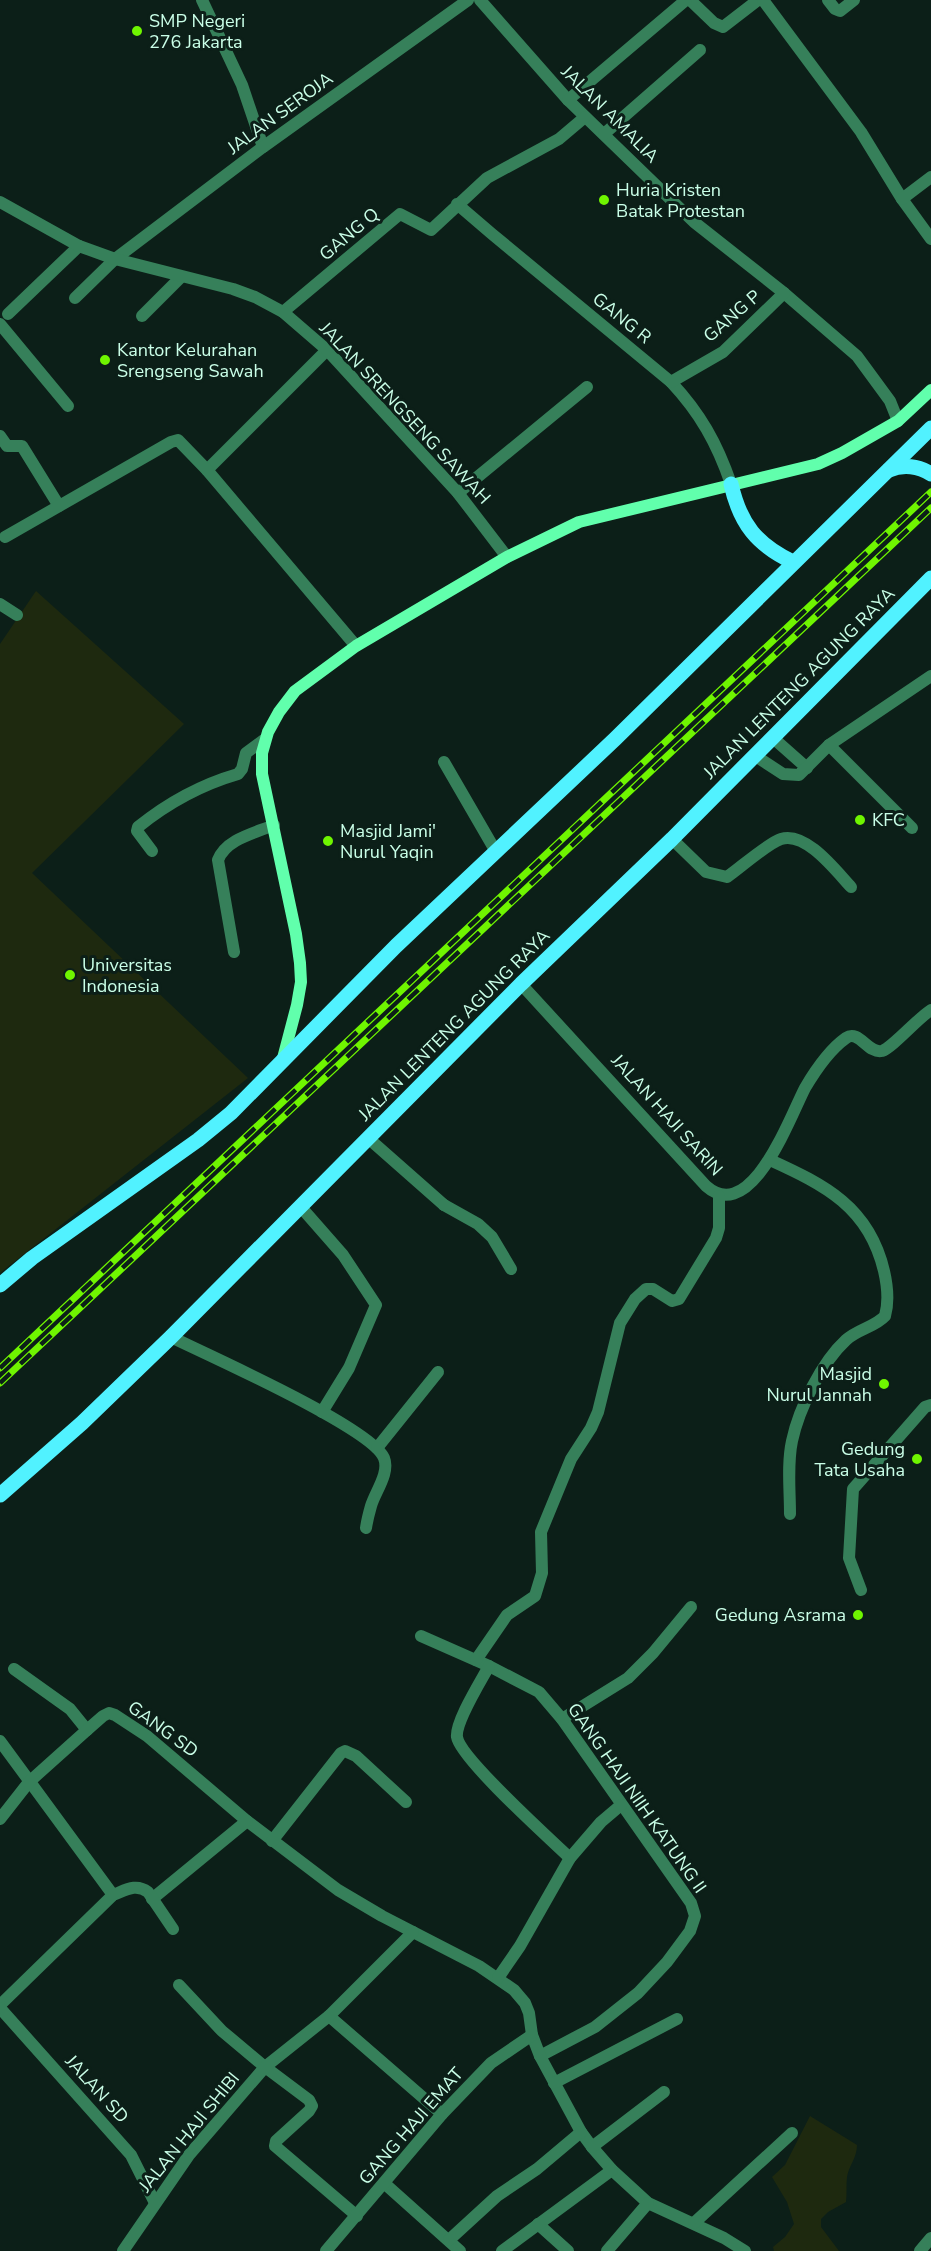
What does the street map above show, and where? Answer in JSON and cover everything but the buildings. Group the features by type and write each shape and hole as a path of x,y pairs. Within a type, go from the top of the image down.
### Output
{"main road":[{"path":"281,1063 297,1005 301,982 300,963 262,774 262,753 265,739 279,712 295,691 356,645 507,557 579,522 818,464 898,421 931,390"},
{"path":"0,1285 32,1258 198,1140 231,1113 334,1007 495,850 615,739 931,428"},
{"path":"889,470 897,466 909,466 931,474"},
{"path":"731,484 735,505 745,524 758,540 774,553 793,562"},
{"name":"JALAN LENTENG AGUNG RAYA","path":"0,1495 82,1423 171,1337 521,984 672,839 928,582"}],"street":[{"path":"202,0 242,85 263,147"},
{"name":"JALAN SEROJA","path":"75,298 114,258 263,147 468,0"},
{"name":"JALAN AMALIA","path":"480,0 568,100 694,222 784,293 857,356 890,401 898,421"},
{"path":"568,100 685,2 718,26 723,27 758,0"},
{"path":"763,0 861,132 902,199 931,239"},
{"path":"828,0 835,9 840,11 854,0"},
{"path":"604,134 700,50"},
{"name":"GANG Q","path":"283,312 400,214 431,230 487,178 559,139 585,117"},
{"path":"902,199 931,177"},
{"name":"JALAN SRENGSENG SAWAH","path":"0,202 79,246 181,277 233,289 255,297 283,312 327,350 458,493 507,557"},
{"name":"GANG R","path":"457,204 671,381 704,423 716,445 731,484"},
{"path":"68,406 4,319 79,246"},
{"path":"142,316 181,277"},
{"name":"GANG P","path":"671,381 723,352 784,293"},
{"path":"207,470 327,350"},
{"path":"458,493 586,387"},
{"path":"0,436 7,446 22,446 59,506"},
{"path":"5,537 178,440 207,470 356,645"},
{"path":"0,604 17,615"},
{"path":"754,755 783,774 799,775 829,745 931,676"},
{"path":"772,737 807,768"},
{"path":"152,851 137,831 138,827 185,794 201,786 238,774 242,769 246,753 265,739"},
{"path":"829,745 912,828"},
{"path":"444,762 495,850"},
{"path":"234,952 218,860 229,845 274,825"},
{"path":"672,839 706,872 727,877 779,840 793,838 821,854 851,888"},
{"name":"JALAN HAJI SARIN","path":"521,984 706,1186 719,1196 731,1196 744,1189 770,1160 806,1086 824,1061 844,1040 849,1036 855,1036 874,1051 884,1050 922,1015 931,1010"},
{"path":"368,1138 444,1205 478,1224 492,1237 511,1269"},
{"path":"770,1160 810,1179 844,1202 860,1217 874,1240 886,1281 885,1316 881,1321 856,1332 840,1347 815,1384 801,1415 792,1440 790,1514"},
{"path":"476,1660 507,1615 535,1596 542,1573 541,1532 571,1459 591,1428 598,1412 620,1323 635,1299 646,1289 653,1289 672,1301 679,1299 716,1238 719,1228 719,1196"},
{"path":"300,1206 343,1255 376,1305 367,1332 349,1368 322,1412"},
{"path":"171,1337 322,1412 377,1448 385,1460 386,1470 371,1506 366,1528"},
{"path":"377,1448 438,1372"},
{"path":"861,1590 849,1558 854,1490 924,1407 931,1405"},
{"path":"562,1719 628,1678 653,1653 691,1607"},
{"name":"GANG HAJI NIIH KATUNG II","path":"421,1636 489,1666 539,1692 562,1719 691,1903 695,1917 694,1923 667,1962 638,1993 595,2027 540,2056"},
{"path":"489,1666 458,1728 459,1742 477,1767 570,1858"},
{"path":"14,1669 70,1710 87,1730"},
{"name":"GANG SD","path":"0,1818 29,1782 109,1713 147,1736 174,1757 272,1841"},
{"path":"0,1741 113,1895"},
{"path":"406,1802 356,1756 345,1751 272,1841 338,1890 413,1932 445,1947 514,1990 525,2003 532,2035 554,2083 581,2132 612,2170 648,2203 724,2238 745,2251"},
{"path":"498,1978 520,1946 570,1858 621,1804"},
{"path":"152,1899 247,1821"},
{"path":"0,2006 113,1895 134,1886 143,1888 173,1929"},
{"name":"JALAN HAJI SHIBI","path":"123,2251 189,2155 265,2067 329,2016 413,1932"},
{"name":"JALAN HAJI SHIBI","path":"179,1985 222,2031 265,2067"},
{"name":"JALAN SD","path":"0,2006 131,2155 155,2203"},
{"path":"329,2016 442,2114"},
{"path":"554,2083 677,2019"},
{"name":"GANG HAJI EMAT","path":"326,2251 442,2114 491,2063 532,2035"},
{"path":"265,2067 309,2100 312,2106 276,2141 276,2148 357,2216"},
{"path":"592,2147 664,2092"},
{"path":"449,2240 497,2196 537,2169 581,2132"},
{"path":"693,2223 792,2133"},
{"path":"502,2251 612,2170"},
{"path":"384,2183 460,2251"},
{"path":"607,2251 648,2203"},
{"path":"538,2224 568,2251"},
{"path":"920,2251 931,2238"}],"green space":[{"name":"Universitas Indonesia","path":"36,591 184,724 32,873 248,1078 0,1273 0,644"},
{"path":"810,2116 857,2145 847,2177 846,2202 828,2212 821,2219 821,2227 839,2251 774,2251 773,2247 785,2237 794,2224 787,2202 772,2177 785,2165"}],"railway":[{"path":"0,1368 931,492"},
{"path":"0,1383 931,508"}],"place":[{"name":"SMP Negeri 276 Jakarta","path":"137,31"},
{"name":"Huria Kristen Batak Protestan","path":"604,200"},
{"name":"Kantor Kelurahan Srengseng Sawah","path":"105,360"},
{"name":"KFC","path":"860,820"},
{"name":"Masjid Jami' Nurul Yaqin","path":"328,841"},
{"name":"Universitas Indonesia","path":"70,975"},
{"name":"Masjid Nurul Jannah","path":"884,1384"},
{"name":"Gedung Tata Usaha","path":"917,1459"},
{"name":"Gedung Asrama","path":"858,1615"}]}
